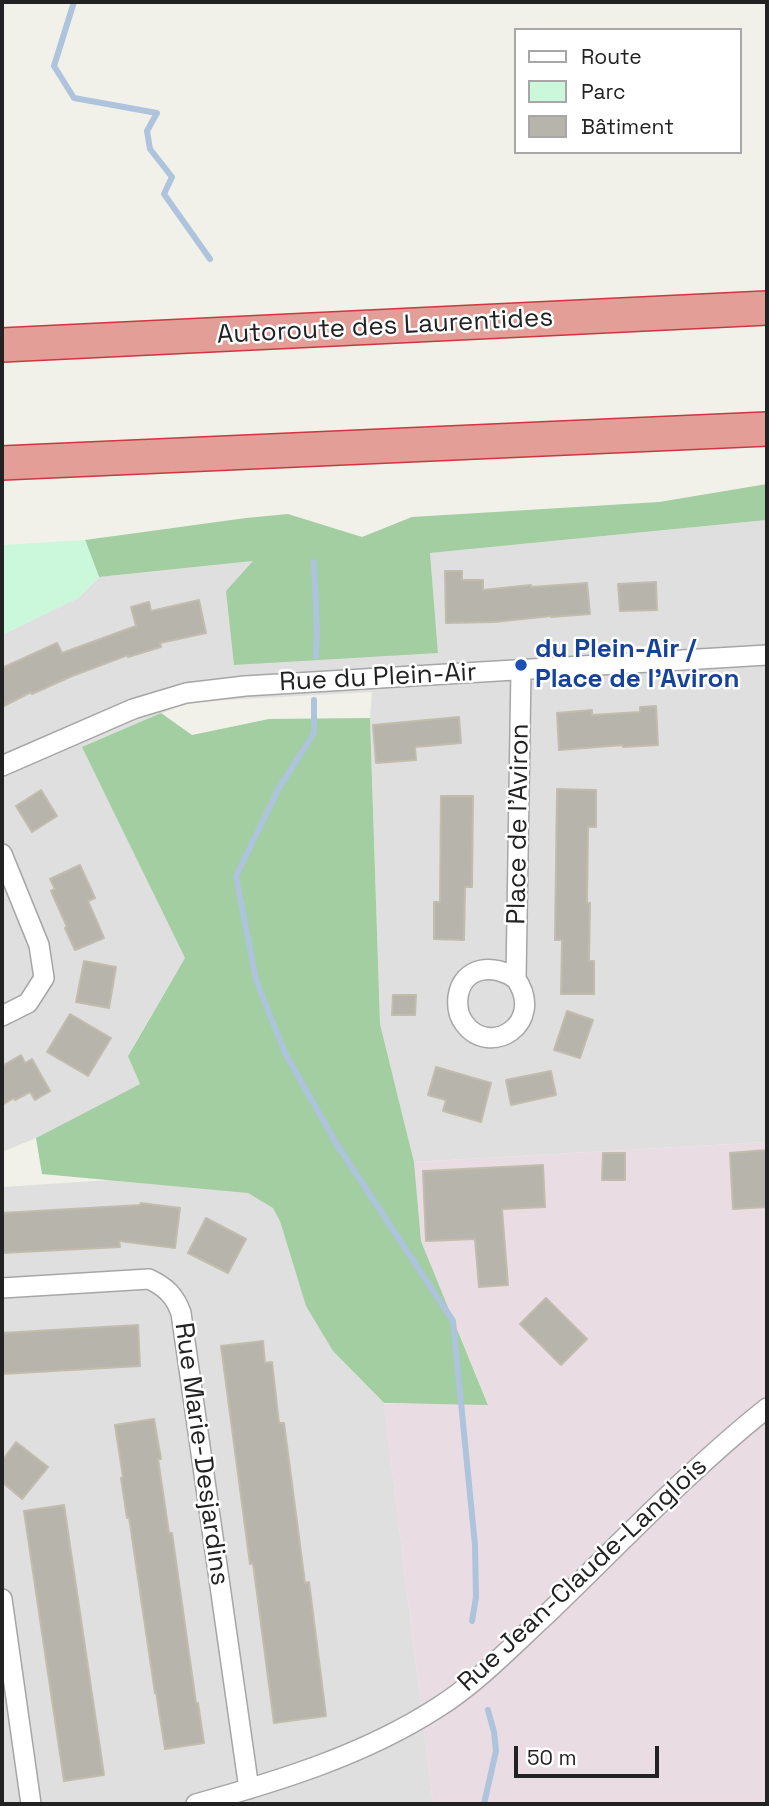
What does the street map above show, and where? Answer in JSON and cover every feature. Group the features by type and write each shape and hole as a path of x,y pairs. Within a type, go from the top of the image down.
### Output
{"highway":[{"name":"Autoroute des Laurentides","path":"2,345 767,308"},
{"path":"2,463 767,429"}],"street":[{"name":"Rue du Plein-Air","path":"2,766 134,709 186,694 245,686 767,655"},
{"name":"Place de l'Aviron","path":"516,979 521,670"},
{"path":"2,854 39,945 44,978 28,1003 2,1016"},
{"name":"Rue Marie-Desjardins","path":"2,1288 149,1279 162,1285 177,1303 181,1314 249,1789"},
{"name":"Rue Jean-Claude-Langlois","path":"196,1804 287,1777 350,1754 438,1708 495,1663 639,1526 661,1501 767,1408"},
{"path":"2,1599 31,1804"}],"shaded area":[{"path":"767,520 767,1142 414,1162 380,1024 370,718 372,692 188,702 83,747 185,958 128,1055 140,1084 36,1138 2,1152 2,635 78,598 99,577 254,561 438,653 430,553"},
{"path":"767,1142 767,1804 433,1804 384,1404 488,1404 421,1241 414,1162"},
{"path":"281,1169 333,1351 384,1403 433,1804 2,1804 2,1187"}],"green space":[{"path":"767,484 767,520 430,553 438,653 234,665 226,591 253,561 99,577 85,540 288,514 362,537 412,517 659,502"},
{"path":"85,540 99,577 78,598 2,635 2,545"},
{"path":"161,713 192,735 269,719 370,718 380,1024 414,1162 421,1241 488,1405 384,1403 333,1351 306,1306 280,1221 273,1208 248,1193 42,1174 36,1138 140,1084 128,1056 185,958 82,747"}],"building":[{"path":"445,571 462,571 462,580 483,580 483,590 587,583 590,614 446,623"},
{"path":"656,582 657,610 620,611 618,584"},
{"path":"199,600 206,633 160,643 161,647 128,655 72,676 2,707 2,668 57,643 62,653 136,626 131,607 149,602 151,611"},
{"path":"656,706 658,745 559,750 557,713 592,710 592,715 640,712 640,707"},
{"path":"459,717 461,743 415,747 416,760 376,763 373,725"},
{"path":"557,789 596,790 596,827 588,827 587,903 590,903 589,961 594,961 594,994 561,994 562,940 555,940"},
{"path":"41,790 57,816 32,832 16,806"},
{"path":"441,796 473,796 472,887 465,887 464,940 434,939 434,902 440,902"},
{"path":"80,865 95,898 88,901 104,938 75,950 51,891 55,889 50,879"},
{"path":"84,961 116,967 109,1008 76,1002"},
{"path":"393,995 416,995 415,1015 392,1015"},
{"path":"567,1011 593,1020 580,1058 554,1050"},
{"path":"70,1014 111,1038 88,1076 47,1052"},
{"path":"21,1055 25,1063 32,1059 50,1091 35,1100 30,1092 2,1105 2,1066"},
{"path":"436,1067 491,1083 481,1122 443,1111 446,1100 428,1095"},
{"path":"551,1071 556,1095 511,1105 506,1080"},
{"path":"767,1150 767,1207 733,1209 730,1153"},
{"path":"603,1153 625,1153 625,1180 602,1180"},
{"path":"543,1165 545,1207 502,1209 508,1285 479,1287 475,1239 426,1241 423,1171"},
{"path":"141,1203 180,1208 175,1248 119,1241 120,1247 2,1253 2,1213"},
{"path":"206,1218 246,1239 228,1273 188,1253"},
{"path":"546,1298 587,1339 561,1365 520,1324"},
{"path":"138,1325 140,1366 2,1374 2,1333"},
{"path":"263,1341 265,1363 272,1362 279,1423 284,1423 305,1583 309,1582 326,1716 274,1723 221,1346"},
{"path":"154,1419 169,1533 172,1533 204,1743 165,1749 129,1517 127,1518 115,1425"},
{"path":"16,1442 48,1467 22,1499 2,1482 2,1461"},
{"path":"64,1505 104,1775 64,1781 24,1511"}],"waterway":[{"path":"74,2 54,66 74,98 157,113 147,131 150,149 172,177 164,194 210,259"},
{"path":"314,562 316,656"},
{"path":"314,700 314,733 279,788 236,876 256,980 285,1053 336,1143 453,1321 475,1545 476,1597 472,1621"},
{"path":"484,1804 496,1751 488,1710"}],"place":[{"name":"du Plein-Air / Place de l'Aviron","path":"521,665"}]}
